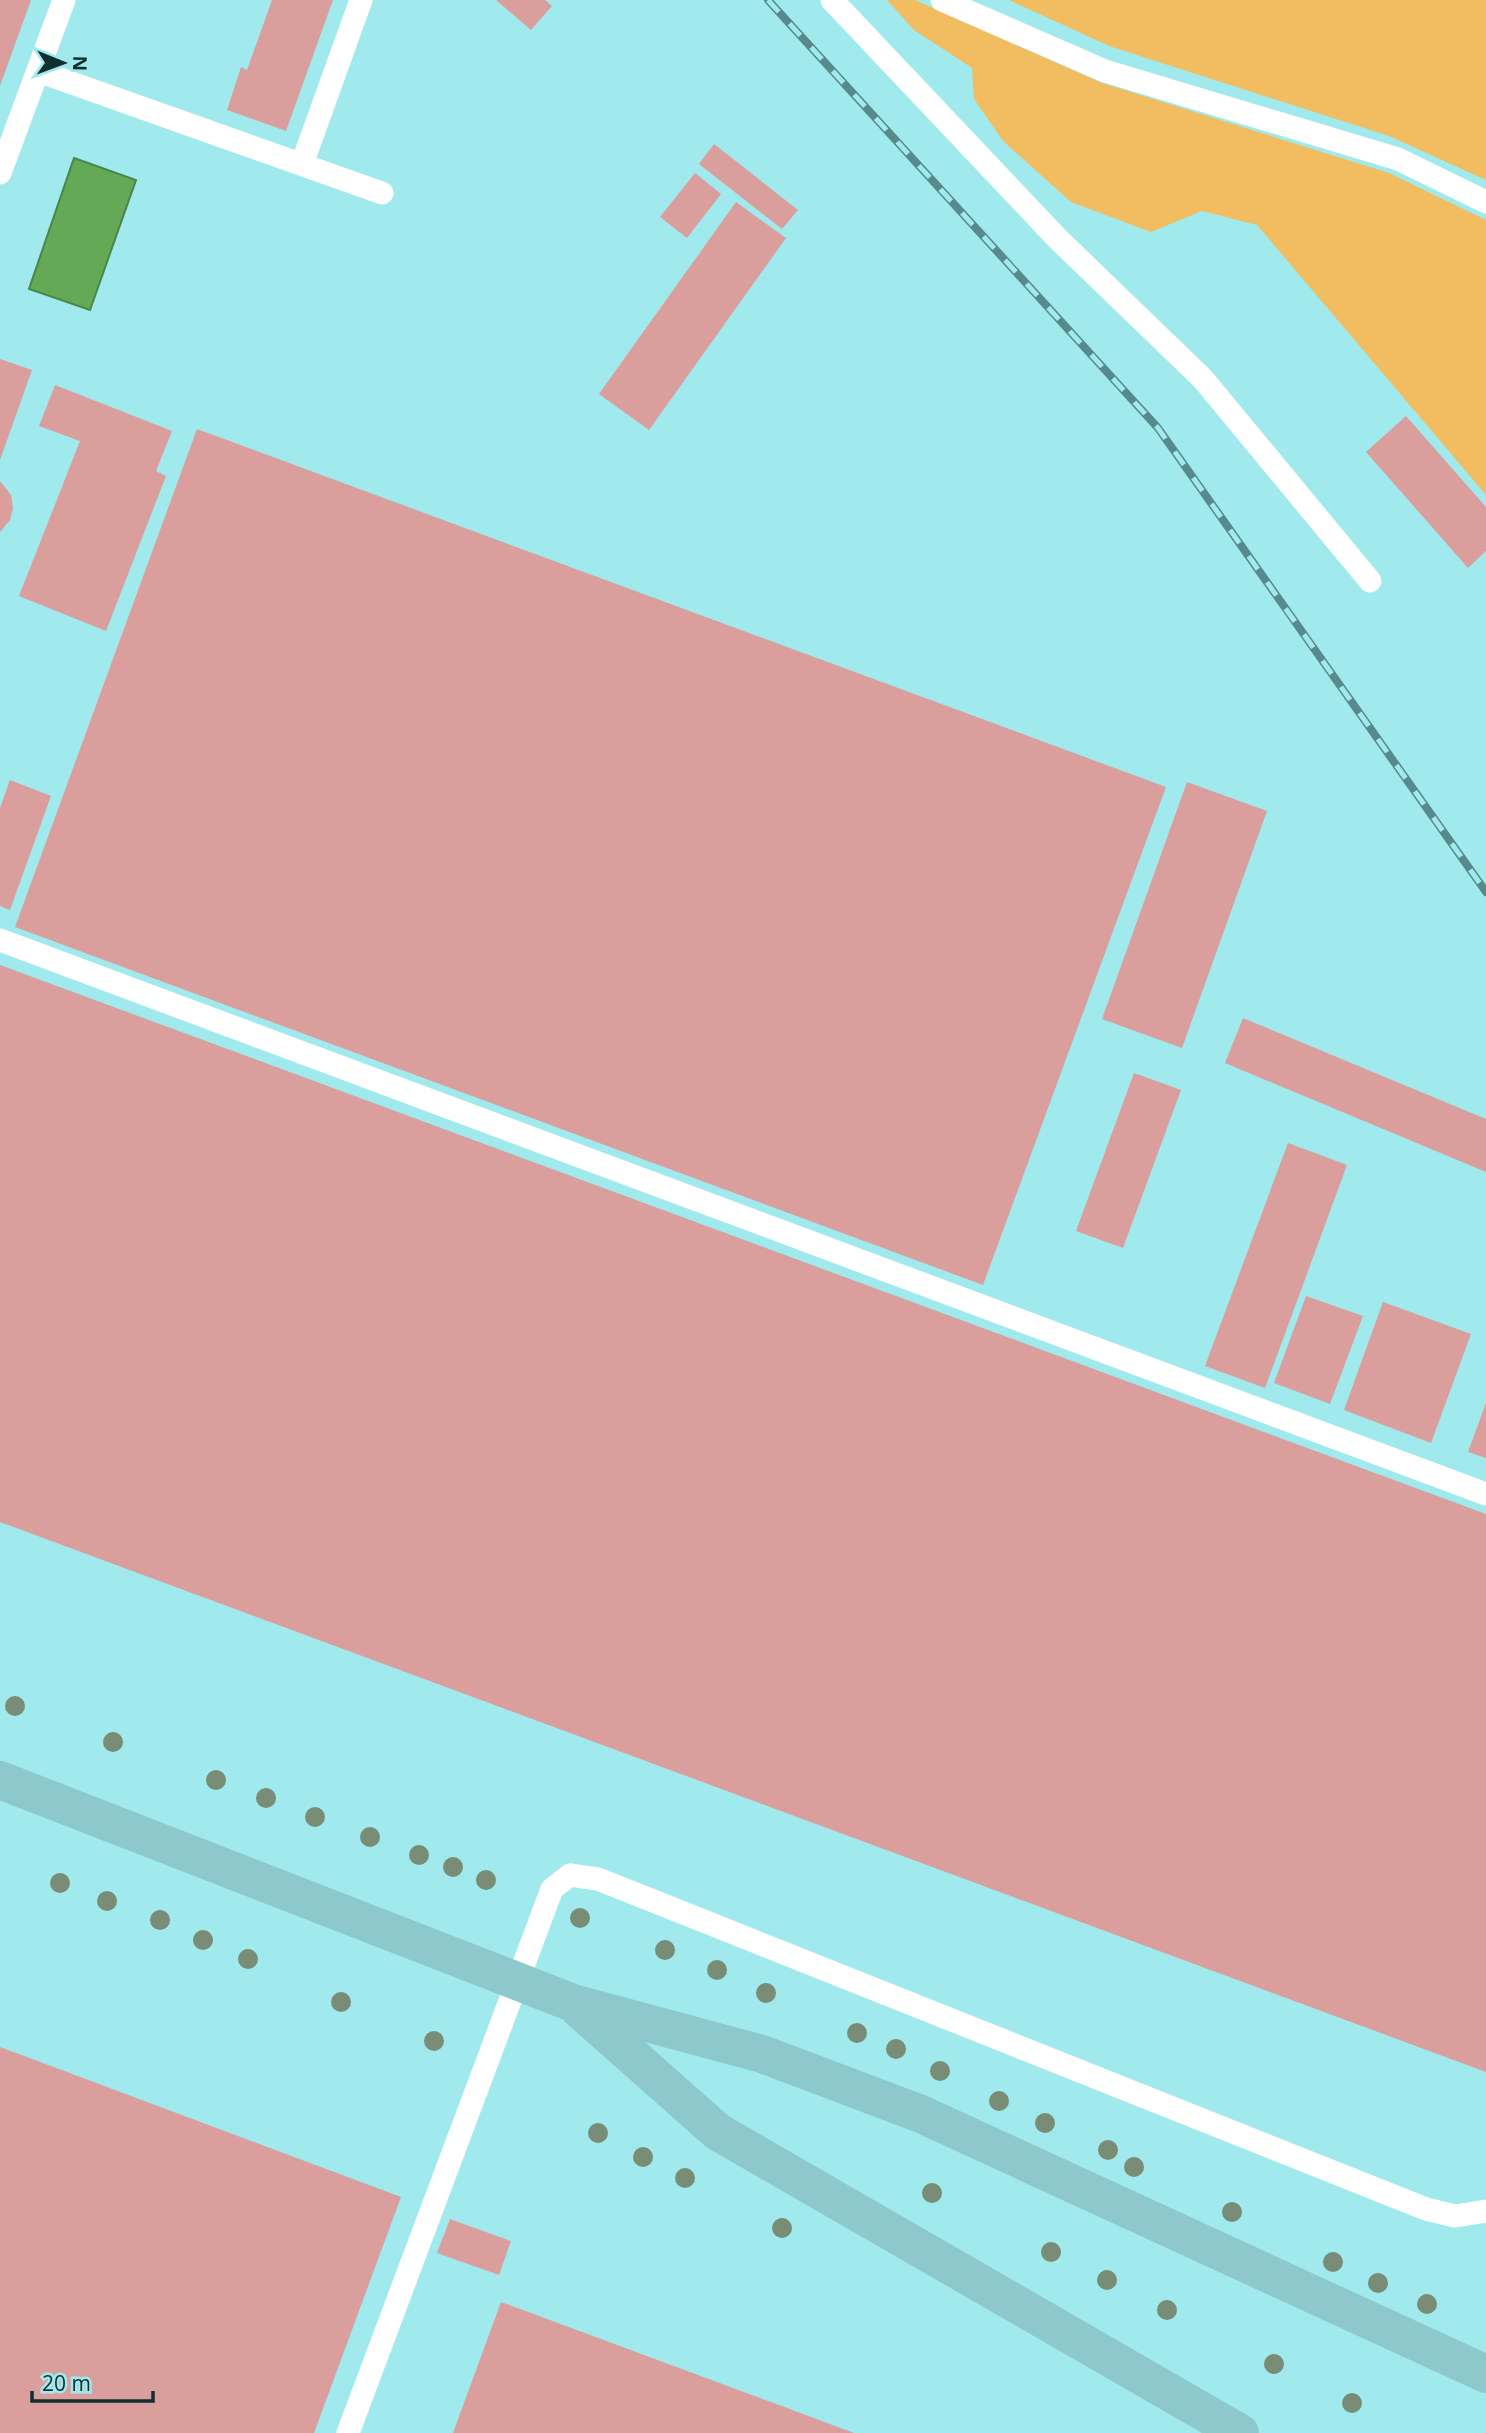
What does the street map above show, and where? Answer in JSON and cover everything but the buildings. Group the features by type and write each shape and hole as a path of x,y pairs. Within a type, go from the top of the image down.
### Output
{"main road":[{"path":"0,1780 573,2003 762,2054 921,2114 1486,2374"},
{"path":"573,2003 718,2132 1240,2433"}],"lane":[{"path":"0,173 56,78 64,0"},
{"path":"302,164 361,0"},
{"path":"832,0 1057,238 1203,379 1370,581"},
{"path":"942,0 1105,71 1398,159 1486,202"},
{"path":"56,78 382,193"},
{"path":"0,940 1486,1494"},
{"path":"348,2433 552,1889 570,1875 598,1880 1426,2209 1455,2216 1486,2211"}],"shaded area":[{"path":"887,0 915,0 1102,83 1389,173 1486,220 1486,495 1257,225 1202,211 1151,232 1071,202 1003,141 974,99 972,68 914,30"},
{"path":"1009,0 1486,0 1486,180 1389,136 1109,46"},
{"path":"74,158 136,180 90,310 29,289"}],"railway":[{"path":"768,0 1158,428 1486,892"}]}
